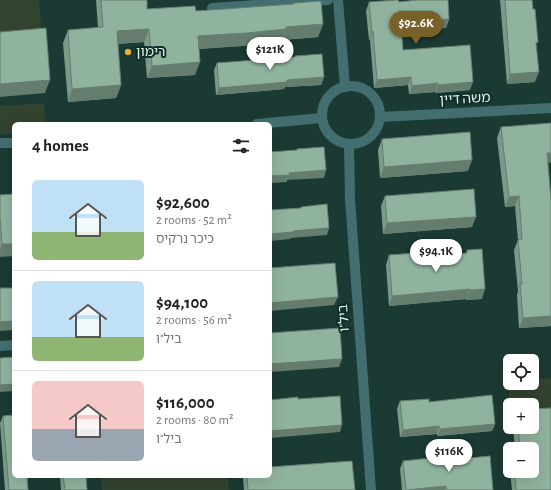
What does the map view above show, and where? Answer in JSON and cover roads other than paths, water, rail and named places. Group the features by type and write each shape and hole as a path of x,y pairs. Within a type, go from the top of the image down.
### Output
{"street":[{"path":"212,8 328,0"},
{"path":"338,0 344,87"},
{"path":"354,86 362,88 370,93 376,100 380,117 378,126 370,137 358,143 349,144 340,142 331,136 322,118 326,102 334,92 344,87 354,86"},
{"name":"משה דיין","path":"380,117 551,108"},
{"path":"272,123 322,118"},
{"path":"0,143 12,143"},
{"name":"ביל\"ו","path":"349,144 350,199 371,490"},
{"path":"0,346 12,344"}],"place":[{"name":"רימון","path":"128,52"}]}
